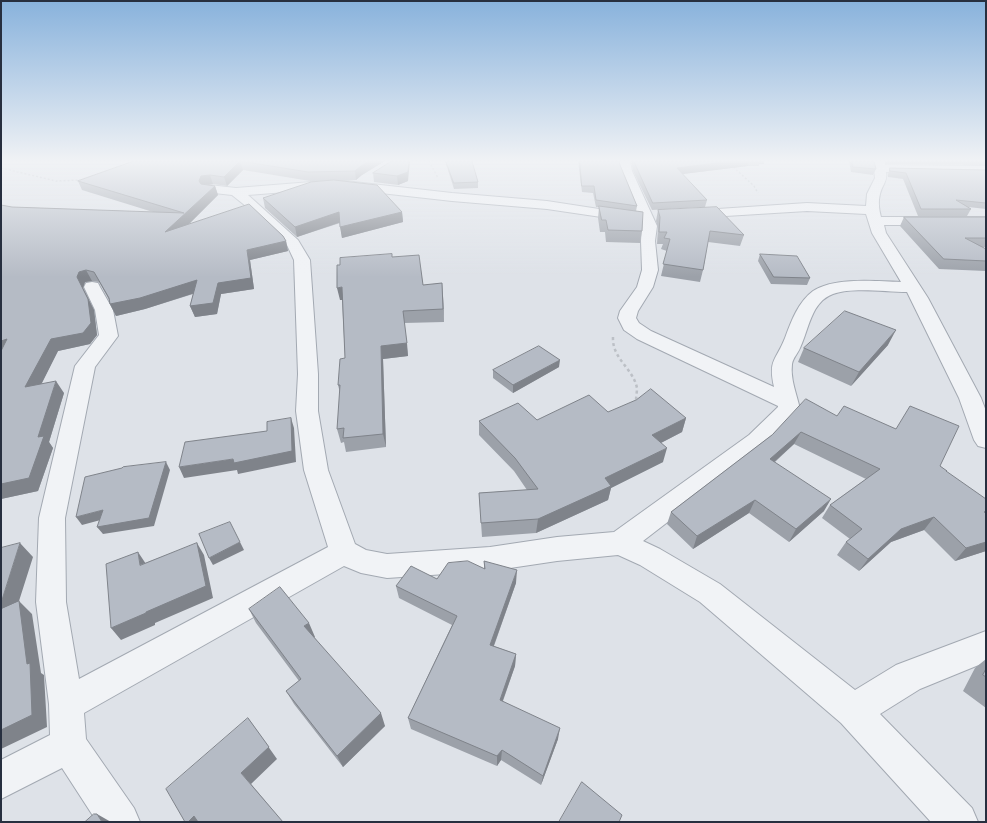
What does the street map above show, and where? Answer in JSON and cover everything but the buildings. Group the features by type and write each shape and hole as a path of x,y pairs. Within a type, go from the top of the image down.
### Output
{"street":[{"path":"246,199 293,243 302,260 308,359 307,411 316,470 344,552 361,561 387,566 490,559 557,549 620,543 650,556 710,593 853,711 958,822"},
{"path":"481,199 547,205 652,217"},
{"path":"642,199 652,217 648,241 650,270 645,287 626,318 631,326 644,335 788,402"},
{"path":"873,199 874,215 879,233 912,287 970,398 986,440"},
{"path":"677,215 772,208 822,207 874,215 984,222"},
{"path":"92,287 104,310 109,336 85,366 52,518 51,602 66,704 68,745 120,822"},
{"path":"620,543 757,441 789,409 782,377 782,362 790,349 812,301 824,292 836,289 912,287"},
{"path":"66,704 344,552"},
{"path":"853,711 908,678 986,646"},
{"path":"1,780 68,745"}],"path":[{"path":"764,199 772,208"},
{"path":"626,318 614,332 612,343 616,354 629,372 637,388 636,402"}]}
